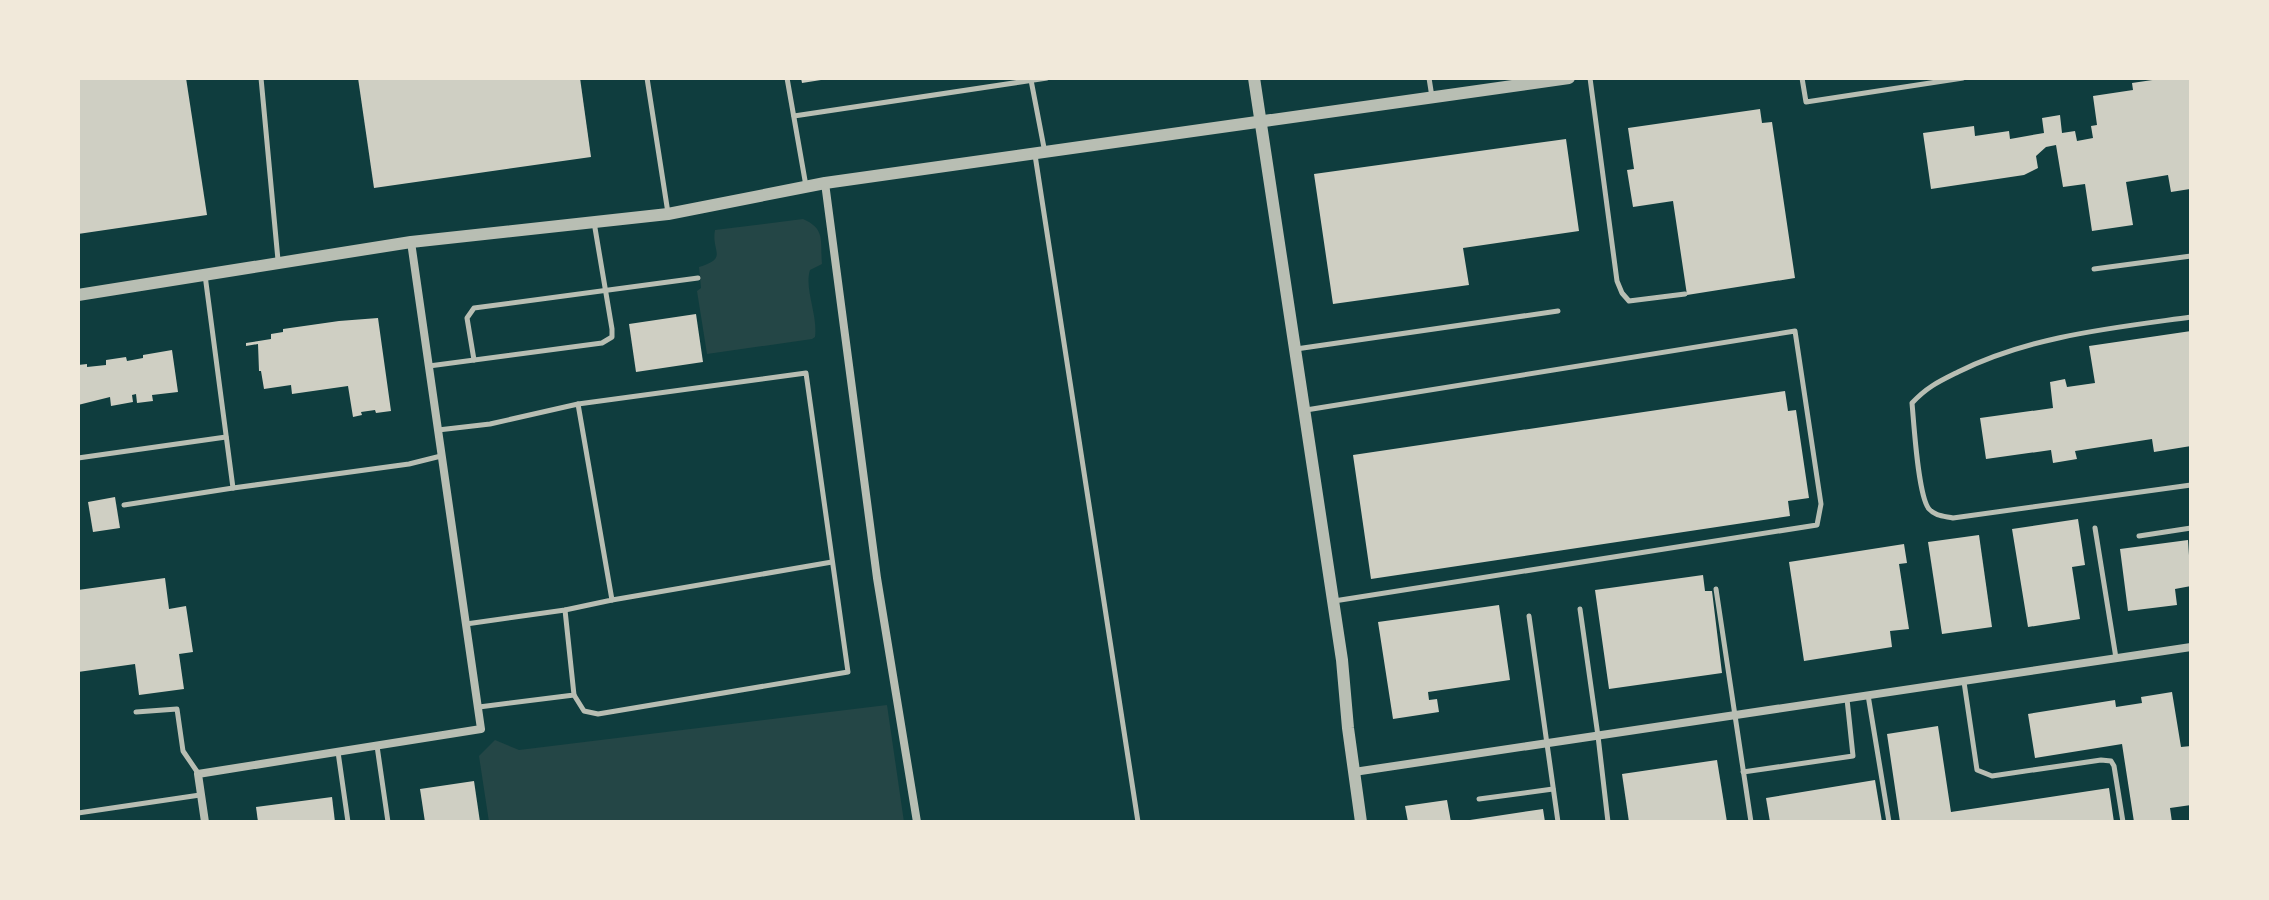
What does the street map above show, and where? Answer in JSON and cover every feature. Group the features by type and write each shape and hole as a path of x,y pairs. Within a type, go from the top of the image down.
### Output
{"street":[{"path":"1254,78 1333,601 1361,822"},
{"path":"78,295 411,242 668,214 825,183 1569,78"},
{"path":"825,183 877,578 917,822"},
{"path":"205,822 198,774 481,729 411,242"},
{"path":"1354,772 2191,647"}],"lane":[{"path":"261,78 278,264"},
{"path":"647,78 668,214"},
{"path":"787,78 806,187"},
{"path":"794,116 1047,78"},
{"path":"1429,78 1432,98"},
{"path":"1590,78 1617,281 1622,293 1629,301 1685,294"},
{"path":"1802,78 1806,102 1963,78"},
{"path":"1031,80 1138,822"},
{"path":"429,366 602,343 612,337 594,222"},
{"path":"2094,269 2191,256"},
{"path":"205,275 233,488"},
{"path":"474,360 467,318 474,308 698,278"},
{"path":"1295,349 1558,311"},
{"path":"2191,317 2079,333 1988,357 1925,389 1912,403 1922,486 1927,508 1937,515 1953,518 2191,485"},
{"path":"1304,410 1795,331 1821,504 1817,525 1333,601"},
{"path":"438,430 490,424 578,404 806,373 848,672 598,714 584,711 574,695 565,610"},
{"path":"578,404 612,600"},
{"path":"78,458 226,437"},
{"path":"124,505 409,464 442,456"},
{"path":"2095,528 2116,658"},
{"path":"2139,536 2191,528"},
{"path":"466,624 565,610 832,562"},
{"path":"1716,589 1751,822"},
{"path":"1580,609 1608,822"},
{"path":"1529,616 1558,822"},
{"path":"1963,681 1977,770 1992,776 2111,761 2123,822"},
{"path":"478,707 574,695"},
{"path":"1868,695 1889,822"},
{"path":"1743,772 1853,756 1847,698"},
{"path":"136,712 177,709 183,751 198,774"},
{"path":"377,745 388,822"},
{"path":"338,752 348,822"},
{"path":"1479,799 1553,789"},
{"path":"78,813 201,795"}],"shaded area":[{"path":"803,219 819,232 821,242 822,264 810,270 809,277 815,337 707,354 697,291 701,288 699,267 714,261 716,257 715,230"},
{"path":"887,705 904,822 489,822 479,756 495,740 519,750"}],"building":[{"path":"78,78 186,78 207,215 78,234"},
{"path":"358,78 580,78 591,157 374,188"},
{"path":"801,78 821,78 821,80 802,83"},
{"path":"2191,78 2190,189 2171,192 2168,175 2126,182 2133,225 2092,231 2085,184 2063,187 2056,145 2046,147 2036,156 2038,168 2024,175 1931,189 1923,133 1974,126 1975,136 2009,131 2010,139 2044,133 2042,118 2060,115 2062,133 2075,131 2077,141 2093,138 2091,126 2097,125 2093,96 2133,90 2132,83"},
{"path":"1760,109 1762,123 1772,122 1795,278 1687,295 1673,201 1633,207 1627,170 1634,169 1628,128"},
{"path":"1566,139 1579,231 1463,248 1469,285 1333,304 1314,174"},
{"path":"696,314 703,362 636,372 629,324"},
{"path":"378,318 391,411 361,412 362,415 353,417 348,386 292,394 291,385 264,389 259,371 258,344 246,346 246,343 271,339 271,334 283,332 283,329"},
{"path":"2191,331 2191,446 2154,452 2152,439 2075,451 2077,459 2053,463 2051,450 1986,459 1980,418 2053,408 2050,382 2065,379 2067,387 2095,383 2089,346"},
{"path":"172,350 178,392 152,395 153,401 137,403 136,394 132,395 133,402 111,406 110,397 78,405 78,365 106,365 106,360 126,357 127,361"},
{"path":"1785,391 1788,411 1796,410 1809,498 1788,501 1790,516 1371,579 1353,455"},
{"path":"115,497 120,528 93,532 88,502"},
{"path":"2078,519 2085,565 2072,567 2080,619 2028,627 2012,529"},
{"path":"1979,535 1992,627 1942,634 1928,542"},
{"path":"2188,540 2191,586 2175,589 2177,605 2128,611 2120,549"},
{"path":"1904,544 1907,563 1899,564 1909,629 1890,631 1892,647 1804,661 1789,562"},
{"path":"1703,575 1705,591 1712,591 1722,673 1609,689 1595,590"},
{"path":"165,578 169,609 186,606 193,652 179,654 184,689 139,695 135,664 78,672 78,590"},
{"path":"1499,605 1510,680 1428,692 1429,700 1437,699 1439,712 1393,719 1378,622"},
{"path":"2172,692 2181,747 2191,746 2191,805 2170,808 2172,822 2134,822 2122,744 2035,758 2028,714 2115,700 2116,707 2142,703 2141,697"},
{"path":"1938,726 1951,812 2109,788 2114,822 1900,822 1887,734"},
{"path":"1717,760 1727,822 1629,822 1622,774"},
{"path":"1875,780 1882,822 1770,822 1766,798"},
{"path":"474,781 480,822 425,822 420,789"},
{"path":"332,797 335,822 258,822 256,807"},
{"path":"1447,800 1451,822 1408,822 1405,806"},
{"path":"1543,809 1545,822 1470,822 1470,820"}]}
